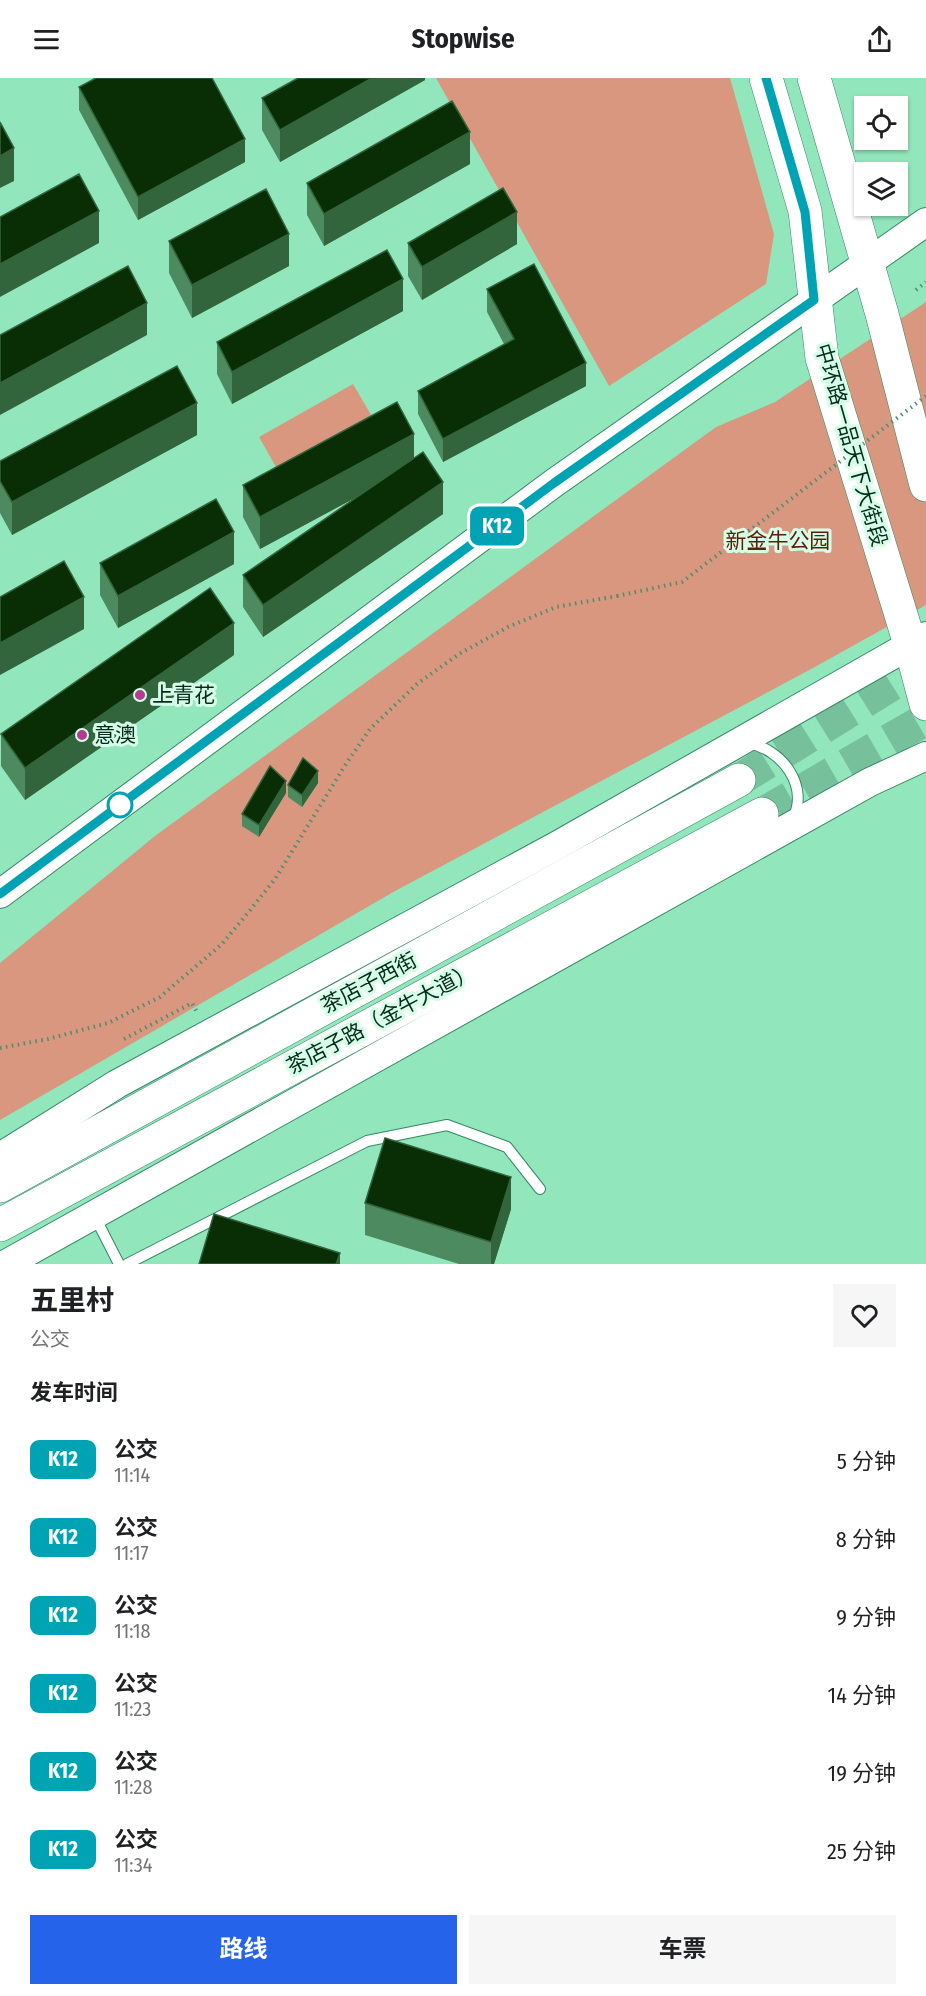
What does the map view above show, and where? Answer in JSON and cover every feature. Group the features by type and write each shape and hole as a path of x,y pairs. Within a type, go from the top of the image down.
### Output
{"main road":[{"name":"中环路一品天下大街段","path":"766,78 805,212 822,358 918,640 926,704"},
{"path":"814,78 882,314 926,485"},
{"path":"0,894 554,483 926,222"},
{"path":"0,1157 117,1084 558,845 918,640"},
{"path":"6,1264 776,821 926,756"},
{"name":"茶店子西街","path":"0,1186 739,780"},
{"name":"茶店子路（金牛大道）","path":"0,1225 65,1189 776,821"},
{"path":"0,1236 65,1189"}],"lane":[{"path":"739,741 752,743 774,754 784,761 792,773 798,800 796,814 776,821"},
{"path":"127,1264 367,1140 447,1125 507,1147 540,1189"},
{"path":"93,1214 119,1264"}],"path":[{"path":"916,290 926,282"},
{"path":"0,1048 48,1039 108,1023 160,997 222,944 275,879 370,729 417,684 459,654 508,627 556,607 682,582 926,396"},
{"path":"124,1039 192,1003 198,1014"}],"green space":[{"path":"436,78 730,78 774,234 766,284 609,386"},
{"name":"新金牛公园","path":"926,302 926,605 813,668 395,891 0,1120 0,963 155,836 716,427 775,402"},
{"path":"353,384 374,420 280,474 259,437"}],"building":[{"path":"96,78 212,78 245,139 138,197 79,87"},
{"path":"298,78 372,78 280,130 262,98"},
{"path":"452,101 470,132 324,214 307,183"},
{"path":"0,122 14,148 0,156"},
{"path":"79,174 99,211 0,264 0,217"},
{"path":"503,188 517,212 422,267 408,243"},
{"path":"266,189 289,234 192,285 169,241"},
{"path":"387,250 403,279 232,372 217,342"},
{"path":"534,264 586,363 443,439 418,391 514,339 487,289"},
{"path":"128,266 147,303 0,383 0,335"},
{"path":"177,366 197,403 12,502 0,481 0,461"},
{"path":"397,402 414,434 260,517 243,485"},
{"path":"423,452 443,482 263,605 243,575"},
{"path":"216,499 234,532 118,596 100,563"},
{"path":"64,561 84,597 0,643 0,597"},
{"path":"210,588 234,623 25,768 1,734"},
{"path":"303,758 318,771 302,795 288,785"},
{"path":"270,766 286,781 259,825 242,814"},
{"path":"385,1138 511,1177 491,1242 365,1203"},
{"path":"214,1214 340,1253 336,1264 199,1264"}],"tunnel":[{"path":"739,780 926,663"},
{"path":"762,814 926,719"}],"bus line":[{"name":"K12","path":"0,894 554,483 814,300 805,212 766,78"}],"place":[{"name":"上青花","path":"140,695"},
{"name":"意澳","path":"82,735"}]}
